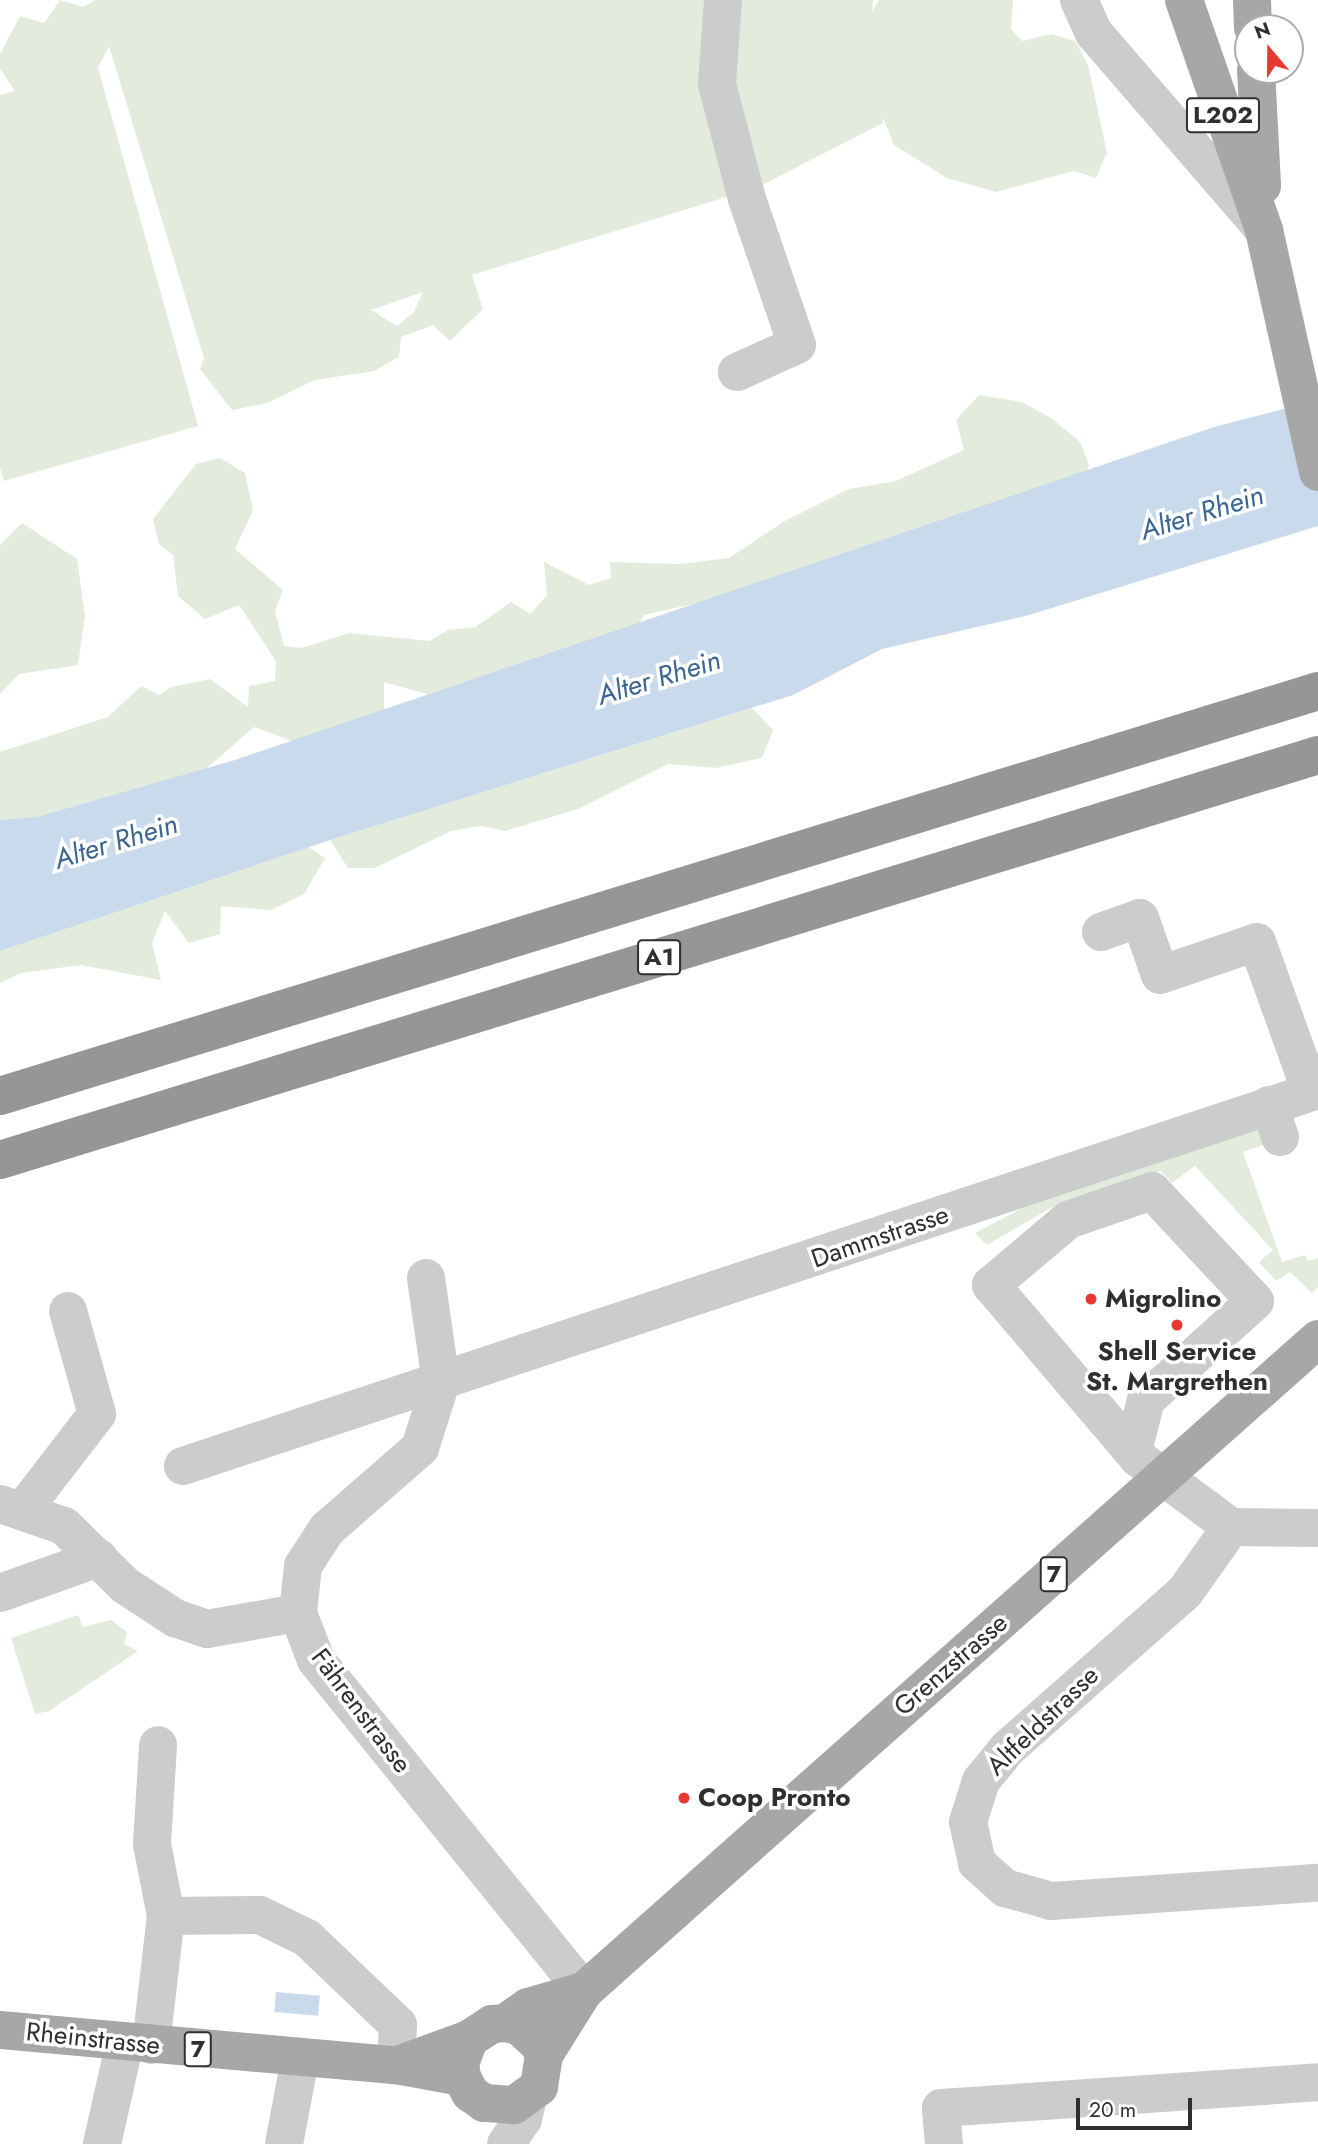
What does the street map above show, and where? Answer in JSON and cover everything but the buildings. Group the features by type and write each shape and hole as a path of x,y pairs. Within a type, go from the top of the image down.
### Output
{"highway":[{"name":"A1","path":"0,1096 1318,691"},
{"name":"A1","path":"0,1160 1318,755"}],"main road":[{"name":"L202","path":"1184,0 1265,238 1318,472"},
{"name":"L202","path":"1257,84 1265,238"},
{"name":"Grenzstrasse","path":"544,2056 584,1991 1318,1339"},
{"name":"Grenzstrasse","path":"505,2023 528,2007 584,1991"},
{"name":"7","path":"469,2039 479,2030 505,2023"},
{"path":"505,2023 530,2034 544,2056"},
{"name":"Rheinstrasse","path":"0,2030 300,2059 396,2065 473,2090"},
{"name":"Rheinstrasse","path":"396,2065 469,2039"},
{"path":"469,2039 460,2064 473,2090"},
{"name":"7","path":"473,2090 499,2107 528,2098 539,2087 544,2056"}],"street":[{"path":"723,0 717,84 747,199 797,345 737,372"},
{"path":"1079,0 1094,33 1265,238"},
{"path":"1101,932 1140,918 1160,975 1257,942 1315,1091"},
{"name":"Dammstrasse","path":"183,1466 441,1382 1274,1121 1315,1091"},
{"path":"1132,1451 1146,1400 1255,1301 1152,1191 1068,1220 991,1285 1132,1451 1231,1527 1318,1528"},
{"path":"426,1278 441,1382"},
{"path":"68,1311 97,1414 11,1507 64,1526 147,1602 207,1629 298,1613"},
{"name":"Fährenstrasse","path":"441,1382 420,1448 327,1529 303,1566 298,1613 316,1660 584,1991"},
{"name":"Altfeldstrasse","path":"1231,1527 1185,1592 1008,1748 981,1781 968,1822 977,1863 1005,1888 1051,1901 1318,1883"},
{"path":"0,1593 99,1558"},
{"path":"102,2144 138,2043 166,1916 152,1844 158,1745"},
{"path":"166,1916 260,1915 307,1938 398,2025 396,2065"},
{"path":"284,2144 300,2059"},
{"path":"944,2144 941,2108 1318,2082"},
{"path":"473,2090 496,2144"},
{"path":"506,2144 523,2119 528,2098"}],"green space":[{"path":"60,0 83,7 95,0 714,0 736,194 472,275 483,309 450,341 433,325 401,337 399,357 374,371 315,380 267,403 232,410 200,369 204,358 109,46 98,68 198,426 4,481 0,468 0,95 15,91 0,69 0,54 20,16 44,23","holes":["423,292 414,312 397,326 371,310"]},
{"path":"731,0 873,0 872,12 879,0 1013,0 1011,29 1022,41 1051,34 1075,41 1088,65 1107,153 1096,178 1074,171 996,192 947,178 894,145 883,118 883,123 754,189 723,47"},
{"path":"979,395 1022,402 1051,418 1080,442 1089,464 1084,487 1039,498 1005,498 949,547 644,615 629,642 455,702 384,682 384,713 300,744 254,727 191,782 0,830 0,752 108,717 141,686 159,695 171,687 210,679 248,707 249,686 275,681 276,661 239,605 205,619 178,596 173,555 159,544 153,519 196,464 220,458 245,473 253,510 235,549 283,590 275,611 284,646 302,648 349,633 429,641 448,630 475,627 511,602 531,614 547,595 544,562 589,585 611,578 610,562 681,564 729,558 783,522 849,489 896,481 964,450 956,420"},
{"path":"22,523 77,559 85,616 78,665 19,674 0,694 0,545"},
{"path":"752,708 773,730 762,758 716,768 668,764 578,809 505,831 482,826 451,831 375,868 348,868 330,840"},
{"path":"308,847 325,858 304,894 271,910 221,906 220,934 189,943 165,911 152,943 161,980 81,965 21,973 0,983 0,951"},
{"path":"1260,1128 1265,1144 1243,1152 1282,1262 1305,1255 1308,1261 1318,1258 1318,1287 1312,1293 1290,1272 1276,1281 1259,1262 1273,1250 1195,1166 1172,1183 1161,1171 1056,1205 987,1245 975,1233 1049,1194"},
{"path":"78,1615 83,1627 111,1620 127,1632 124,1644 138,1651 49,1711 35,1714 11,1638"}],"water":[{"name":"Alter Rhein","path":"1318,400 1318,526 1029,615 882,649 793,695 330,840 0,951 0,820 37,817 235,760 1214,427"},
{"path":"276,1992 320,1996 318,2016 274,2012"}],"place":[{"name":"Migrolino","path":"1091,1299"},
{"name":"Shell Service St. Margrethen","path":"1177,1325"},
{"name":"Coop Pronto","path":"684,1798"}]}
